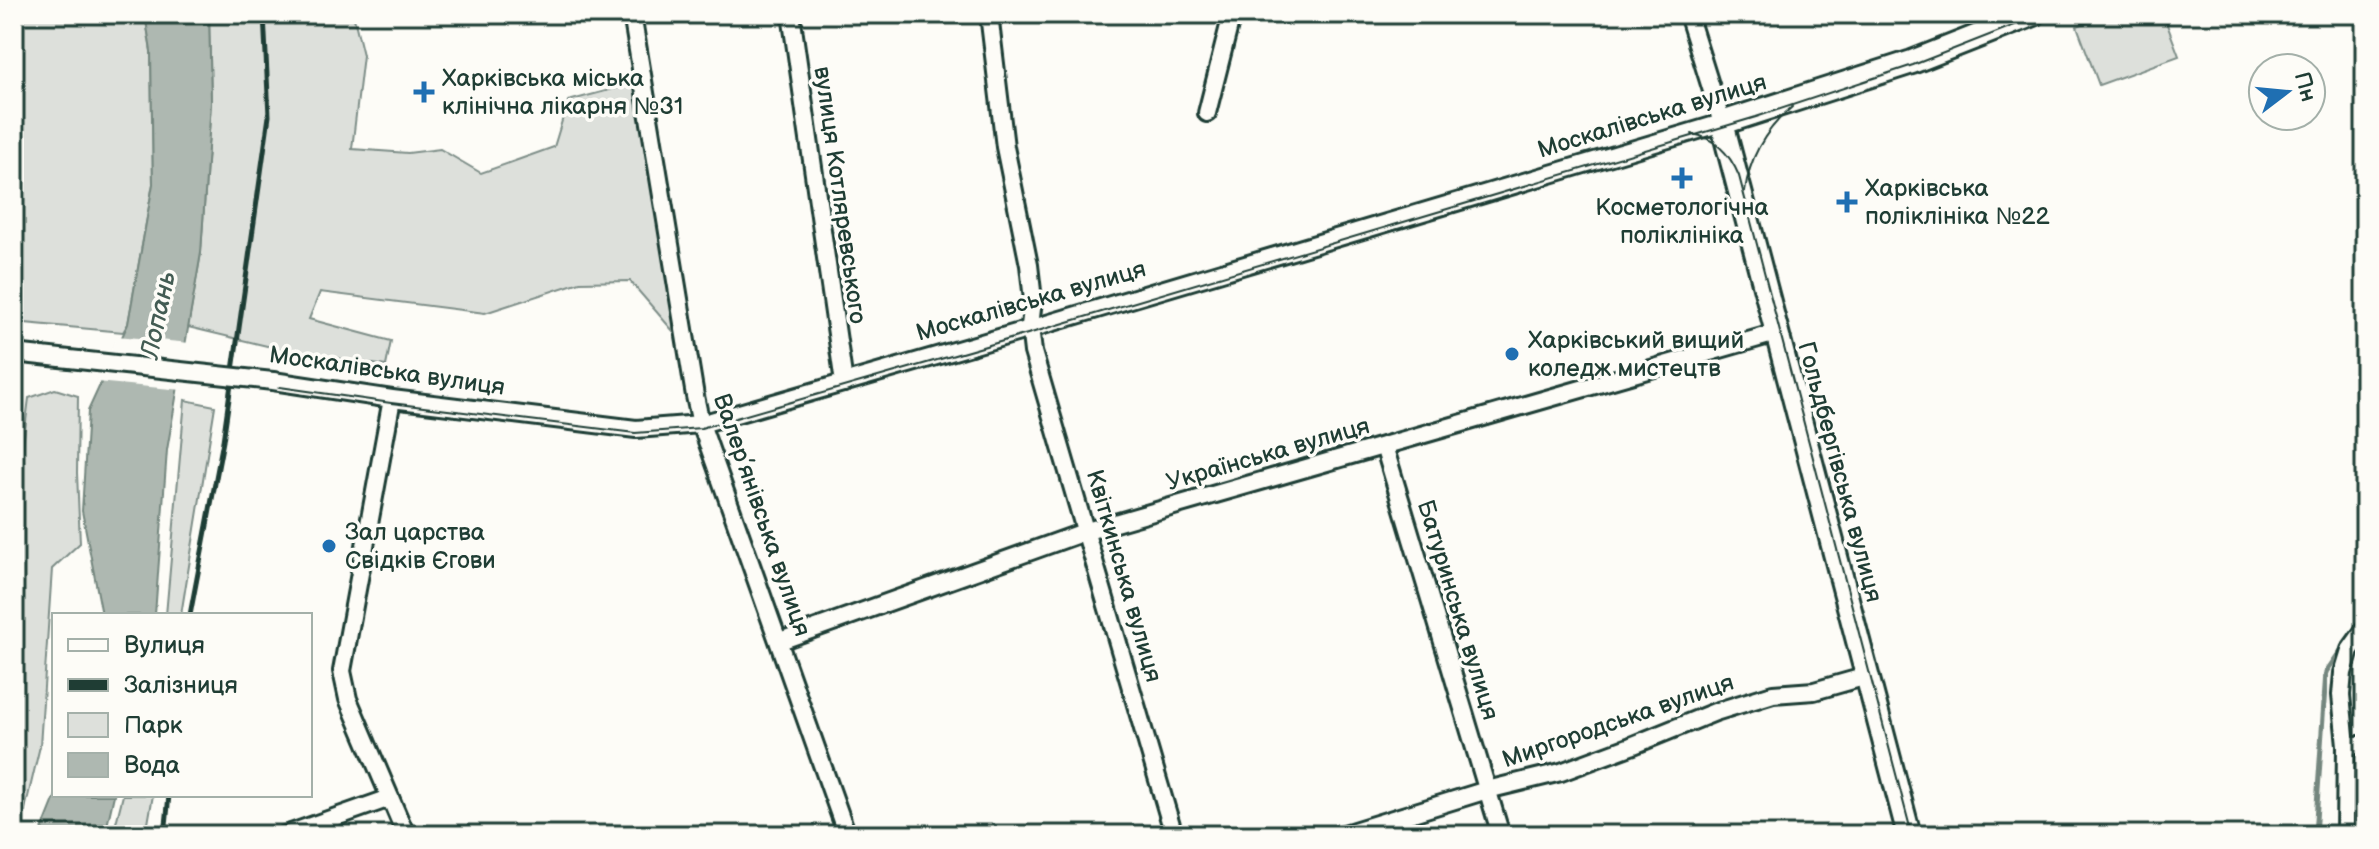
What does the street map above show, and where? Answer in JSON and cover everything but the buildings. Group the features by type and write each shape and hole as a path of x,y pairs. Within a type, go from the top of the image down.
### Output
{"main road":[{"name":"Москалівська вулиця","path":"1722,123 1912,62 2034,14"},
{"name":"Гольдбергівська вулиця","path":"1722,123 1909,835"}],"street":[{"name":"Валер’янівська вулиця","path":"632,14 701,424 847,835"},
{"name":"вулиця Котляревського","path":"791,14 844,383"},
{"name":"Квіткинська вулиця","path":"989,14 1005,147 1029,265 1033,352 1174,835"},
{"path":"1207,113 1232,14"},
{"path":"1688,14 1722,123"},
{"name":"Москалівська вулиця","path":"19,353 273,381 642,430 701,424 1722,123"},
{"name":"Українська вулиця","path":"780,641 1087,531 1776,333"},
{"path":"392,399 342,671 348,699 406,835"},
{"name":"Батуринська вулиця","path":"1384,446 1501,835"},
{"path":"2345,835 2343,673 2350,650 2365,629"},
{"name":"Миргородська вулиця","path":"1341,835 1487,790 1561,772 1730,707 1773,694 1814,691 1867,676"},
{"path":"2346,745 2365,745"},
{"path":"285,835 390,798"}],"green space":[{"path":"14,14 145,14 151,51 153,184 128,324 123,332 14,322"},
{"path":"209,14 353,14 363,55 352,149 408,153 440,149 481,173 554,147 568,101 643,81 672,256 673,331 630,281 580,282 485,313 320,292 309,319 391,341 386,366 284,350 188,327 201,253 211,102"},
{"path":"2111,14 2163,14 2179,56 2099,85 2077,26"},
{"path":"55,389 78,396 80,543 52,569 40,746 19,835 14,835 14,515 29,398"},
{"path":"185,400 215,406 181,613 166,613"},
{"path":"122,797 153,797 146,835 113,835"}],"water":[{"name":"Лопань","path":"145,14 209,14 211,102 201,253 167,450 155,613 102,613 82,511 88,411 128,324 153,184 151,51"},
{"path":"55,797 114,797 105,835 40,835"}],"pier":[{"path":"117,336 190,343 182,390 96,382"}],"waterway":[{"path":"2315,835 2326,672 2344,646"}],"tram line":[{"path":"14,357 273,386 635,433 701,428 1756,117 1913,65 2043,14"},
{"path":"1745,192 1750,167 1760,145 1792,107"},
{"path":"1692,134 1708,139 1721,148 1739,176 1912,835"}],"railway":[{"path":"190,613 223,441 269,116 264,14"},
{"path":"165,835 169,797"}],"place":[{"name":"Харківська міська клінічна лікарня №31","path":"424,92"},
{"name":"Косметологічна поліклініка","path":"1682,178"},
{"name":"Харківська поліклініка №22","path":"1847,202"},
{"name":"Харківський вищий коледж мистецтв","path":"1512,354"},
{"name":"Зал царства Свідків Єгови","path":"329,546"}]}
